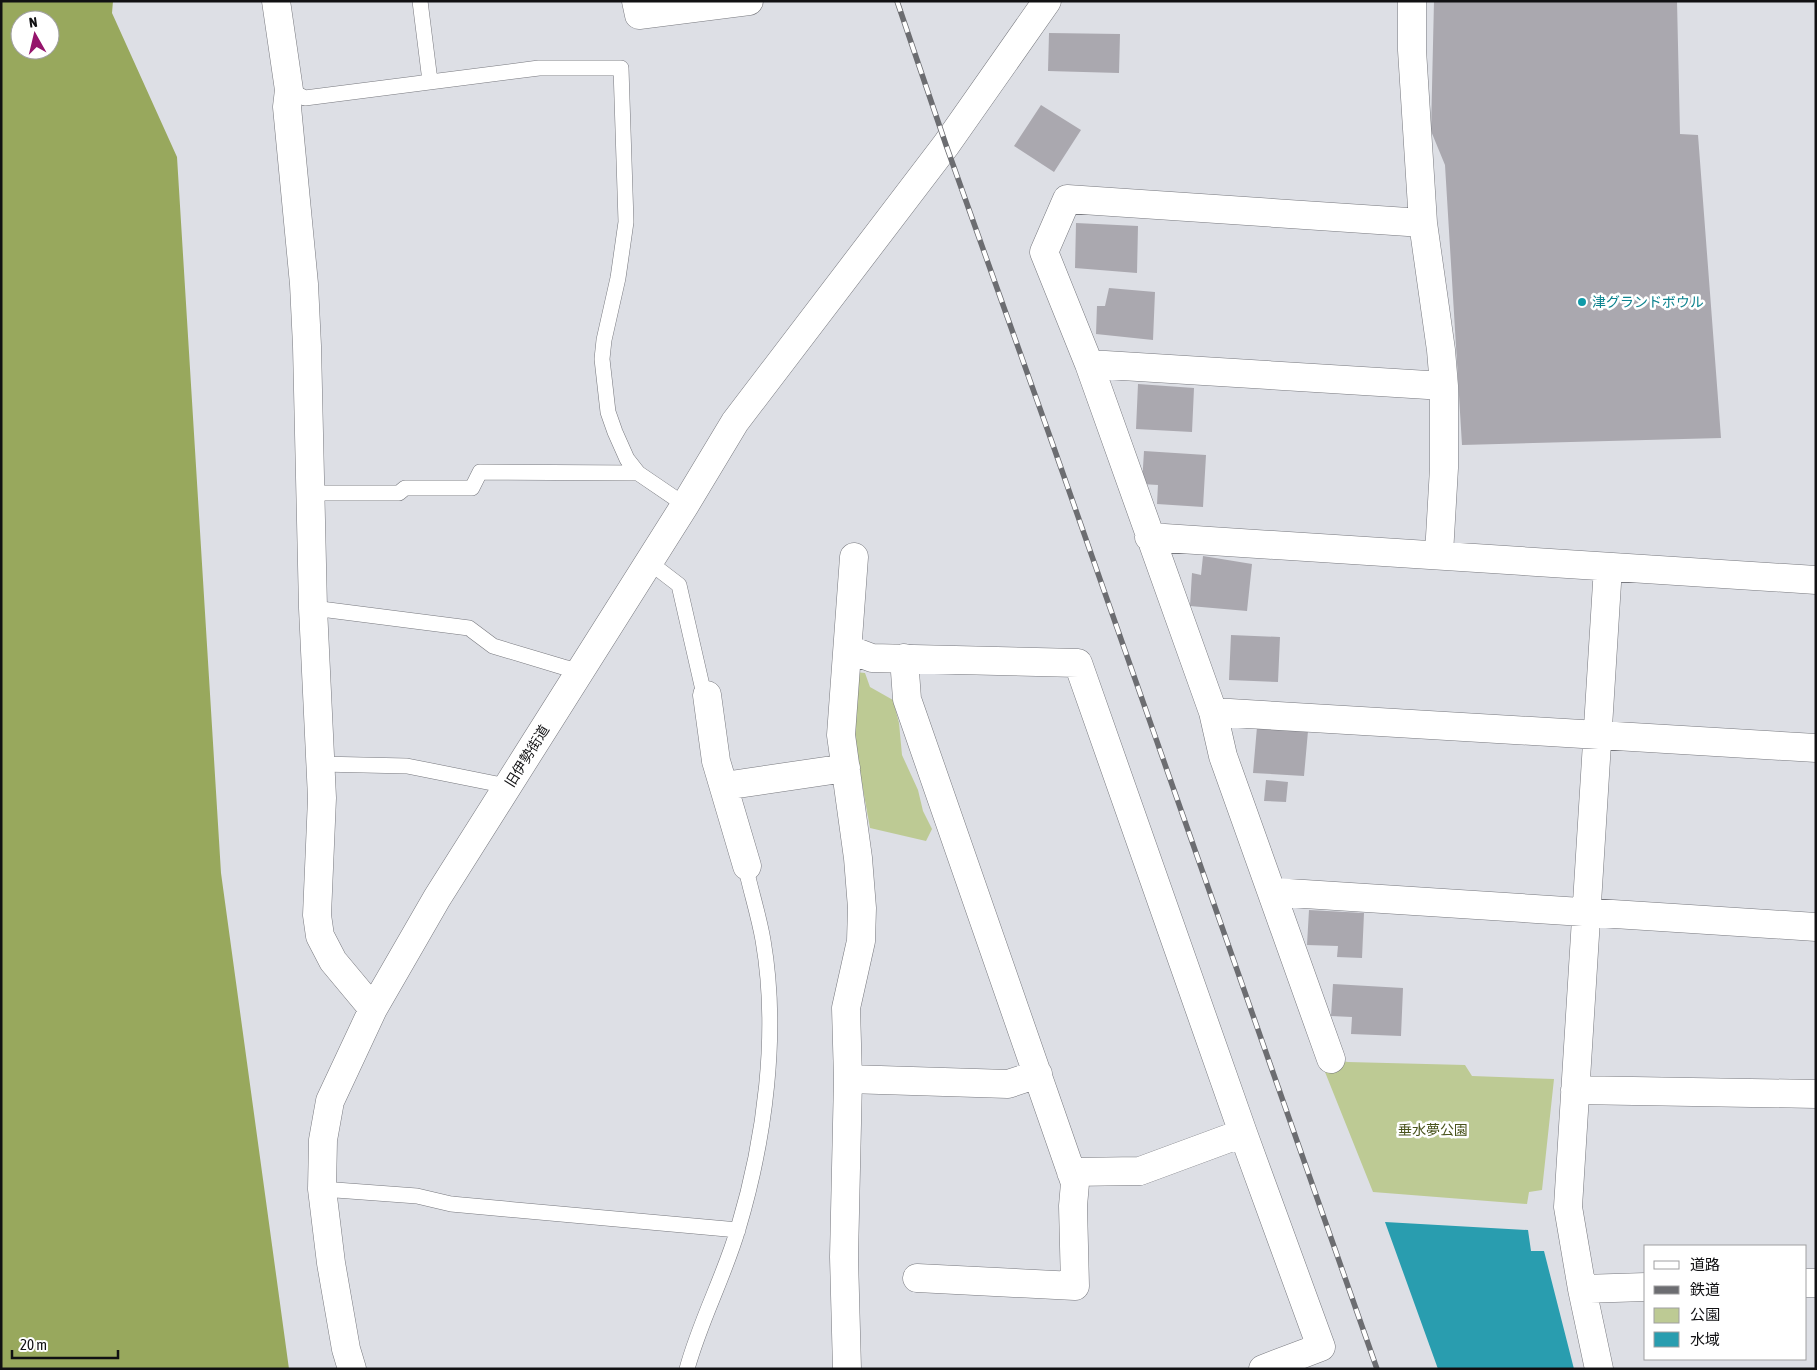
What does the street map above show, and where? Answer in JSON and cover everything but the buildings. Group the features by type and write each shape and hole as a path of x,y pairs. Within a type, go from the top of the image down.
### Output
{"street":[{"path":"276,1 289,90 287,107 304,293 313,608 322,798 316,900 320,936 333,960 373,1009"},
{"path":"636,1 639,14 749,1"},
{"name":"旧伊勢街道","path":"352,1369 346,1350 331,1263 322,1189 323,1140 330,1101 373,1009 437,898 686,505 735,422 946,145 1047,1"},
{"path":"1412,1 1412,50 1423,223 1441,350 1444,386 1444,468 1439,554"},
{"path":"1331,1059 1223,756 1213,712 1149,537 1089,364 1044,252 1067,199 1423,223"},
{"path":"1089,364 1444,386"},
{"path":"1149,537 1439,554 1816,580"},
{"path":"846,1369 844,1257 848,1079 846,1008 861,941 862,908 858,858 841,735 854,557"},
{"path":"1599,1369 1582,1289 1568,1207 1608,567"},
{"path":"848,649 872,658 1078,663 1243,1133 1321,1347 1263,1369"},
{"path":"904,658 907,699 1076,1183 1073,1206 1075,1286 917,1278"},
{"path":"707,695 716,761 748,866"},
{"path":"1213,712 1816,748"},
{"path":"724,786 846,768"},
{"path":"1273,892 1816,927"},
{"path":"848,1079 1008,1084 1038,1074"},
{"path":"1575,1090 1816,1094"},
{"path":"1071,1172 1140,1171 1243,1133"},
{"path":"1582,1289 1644,1287"}],"lane":[{"path":"420,1 430,82"},
{"path":"289,90 305,98 539,68 620,68 626,222 624,246 604,340 602,359 608,412 627,459 638,473 686,505"},
{"path":"309,493 399,493 405,488 472,488 480,472 638,473"},
{"path":"649,562 679,586 703,690 707,695"},
{"path":"313,608 469,628 493,646 580,671"},
{"path":"320,764 407,766 508,786"},
{"path":"687,1369 738,1230 762,1124 769,1058 770,1027 763,941 747,873 748,866"},
{"path":"322,1189 417,1196 451,1204 738,1230"}],"green space":[{"path":"1,1 113,1 112,13 177,157 221,873 289,1369 1,1369"},
{"path":"855,672 865,673 870,687 893,700 899,723 902,755 918,790 923,811 932,829 926,841 870,828 853,734 856,711"},
{"name":"垂水夢公園","path":"1331,1059 1348,1062 1465,1065 1472,1076 1554,1079 1542,1190 1529,1192 1527,1204 1373,1192 1321,1062"}],"water":[{"path":"1385,1222 1528,1230 1531,1251 1544,1251 1574,1369 1438,1369"}],"railway":[{"path":"897,1 1377,1369"}],"place":[{"name":"津グランドボウル","path":"1582,302"}]}
